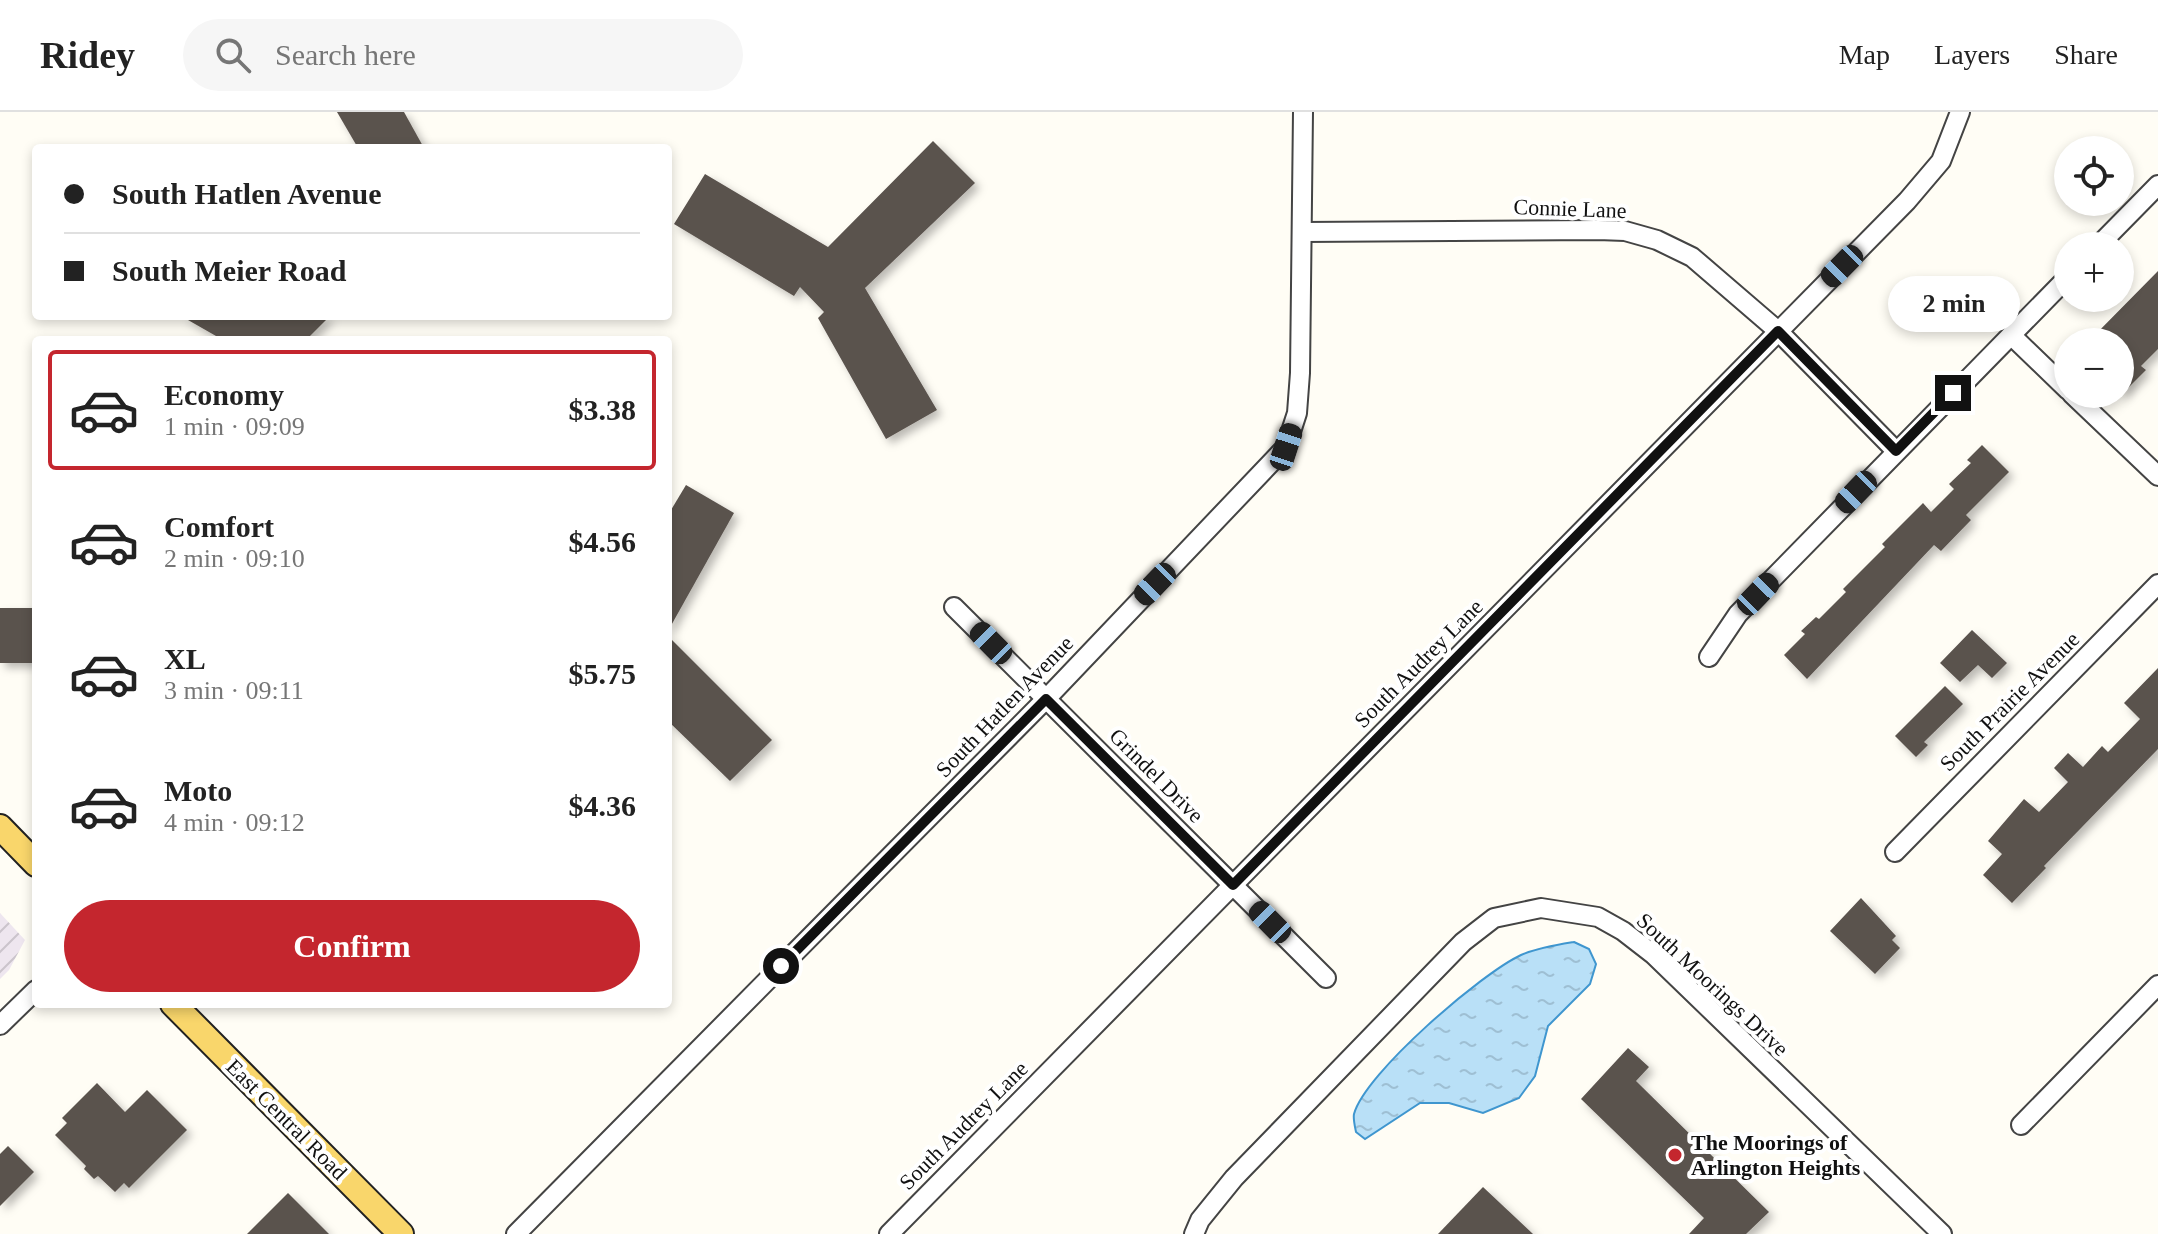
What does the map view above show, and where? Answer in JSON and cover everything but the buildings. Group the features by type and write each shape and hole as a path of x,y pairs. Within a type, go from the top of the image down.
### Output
{"main road":[{"path":"0,827 32,860"},
{"name":"East Central Road","path":"177,1008 401,1234"}],"street":[{"name":"South Hatlen Avenue","path":"516,1234 1046,699 1286,447 1297,413 1303,112"},
{"name":"South Audrey Lane","path":"889,1234 1907,201 1941,161 1960,112"},
{"path":"2112,232 2158,185"},
{"name":"Connie Lane","path":"1303,232 1625,231 1657,240 1692,257 1778,331 1896,451"},
{"path":"1709,657 1738,614 2054,291"},
{"path":"2011,335 2054,376"},
{"path":"2087,408 2158,476"},
{"name":"South Prairie Avenue","path":"1895,852 2158,584"},
{"name":"Grindel Drive","path":"954,607 1326,978"},
{"name":"South Moorings Drive","path":"1194,1234 1200,1220 1234,1178 1463,942 1494,918 1541,908 1598,917 1623,931 1654,955 1942,1234"},
{"path":"2021,1125 2158,985"},
{"path":"0,1025 32,994"}],"shaded area":[{"path":"0,913 25,940 9,970 0,979"}],"water":[{"path":"1574,942 1589,949 1596,964 1590,984 1548,1026 1535,1076 1519,1098 1483,1113 1449,1103 1420,1103 1365,1139 1356,1132 1354,1114 1379,1074 1454,1002 1521,955"}],"place":[{"name":"The Moorings of Arlington Heights","path":"1675,1155"}],"route":[{"path":"781,966 1046,699 1233,885 1778,331 1896,451 1953,393"}]}
